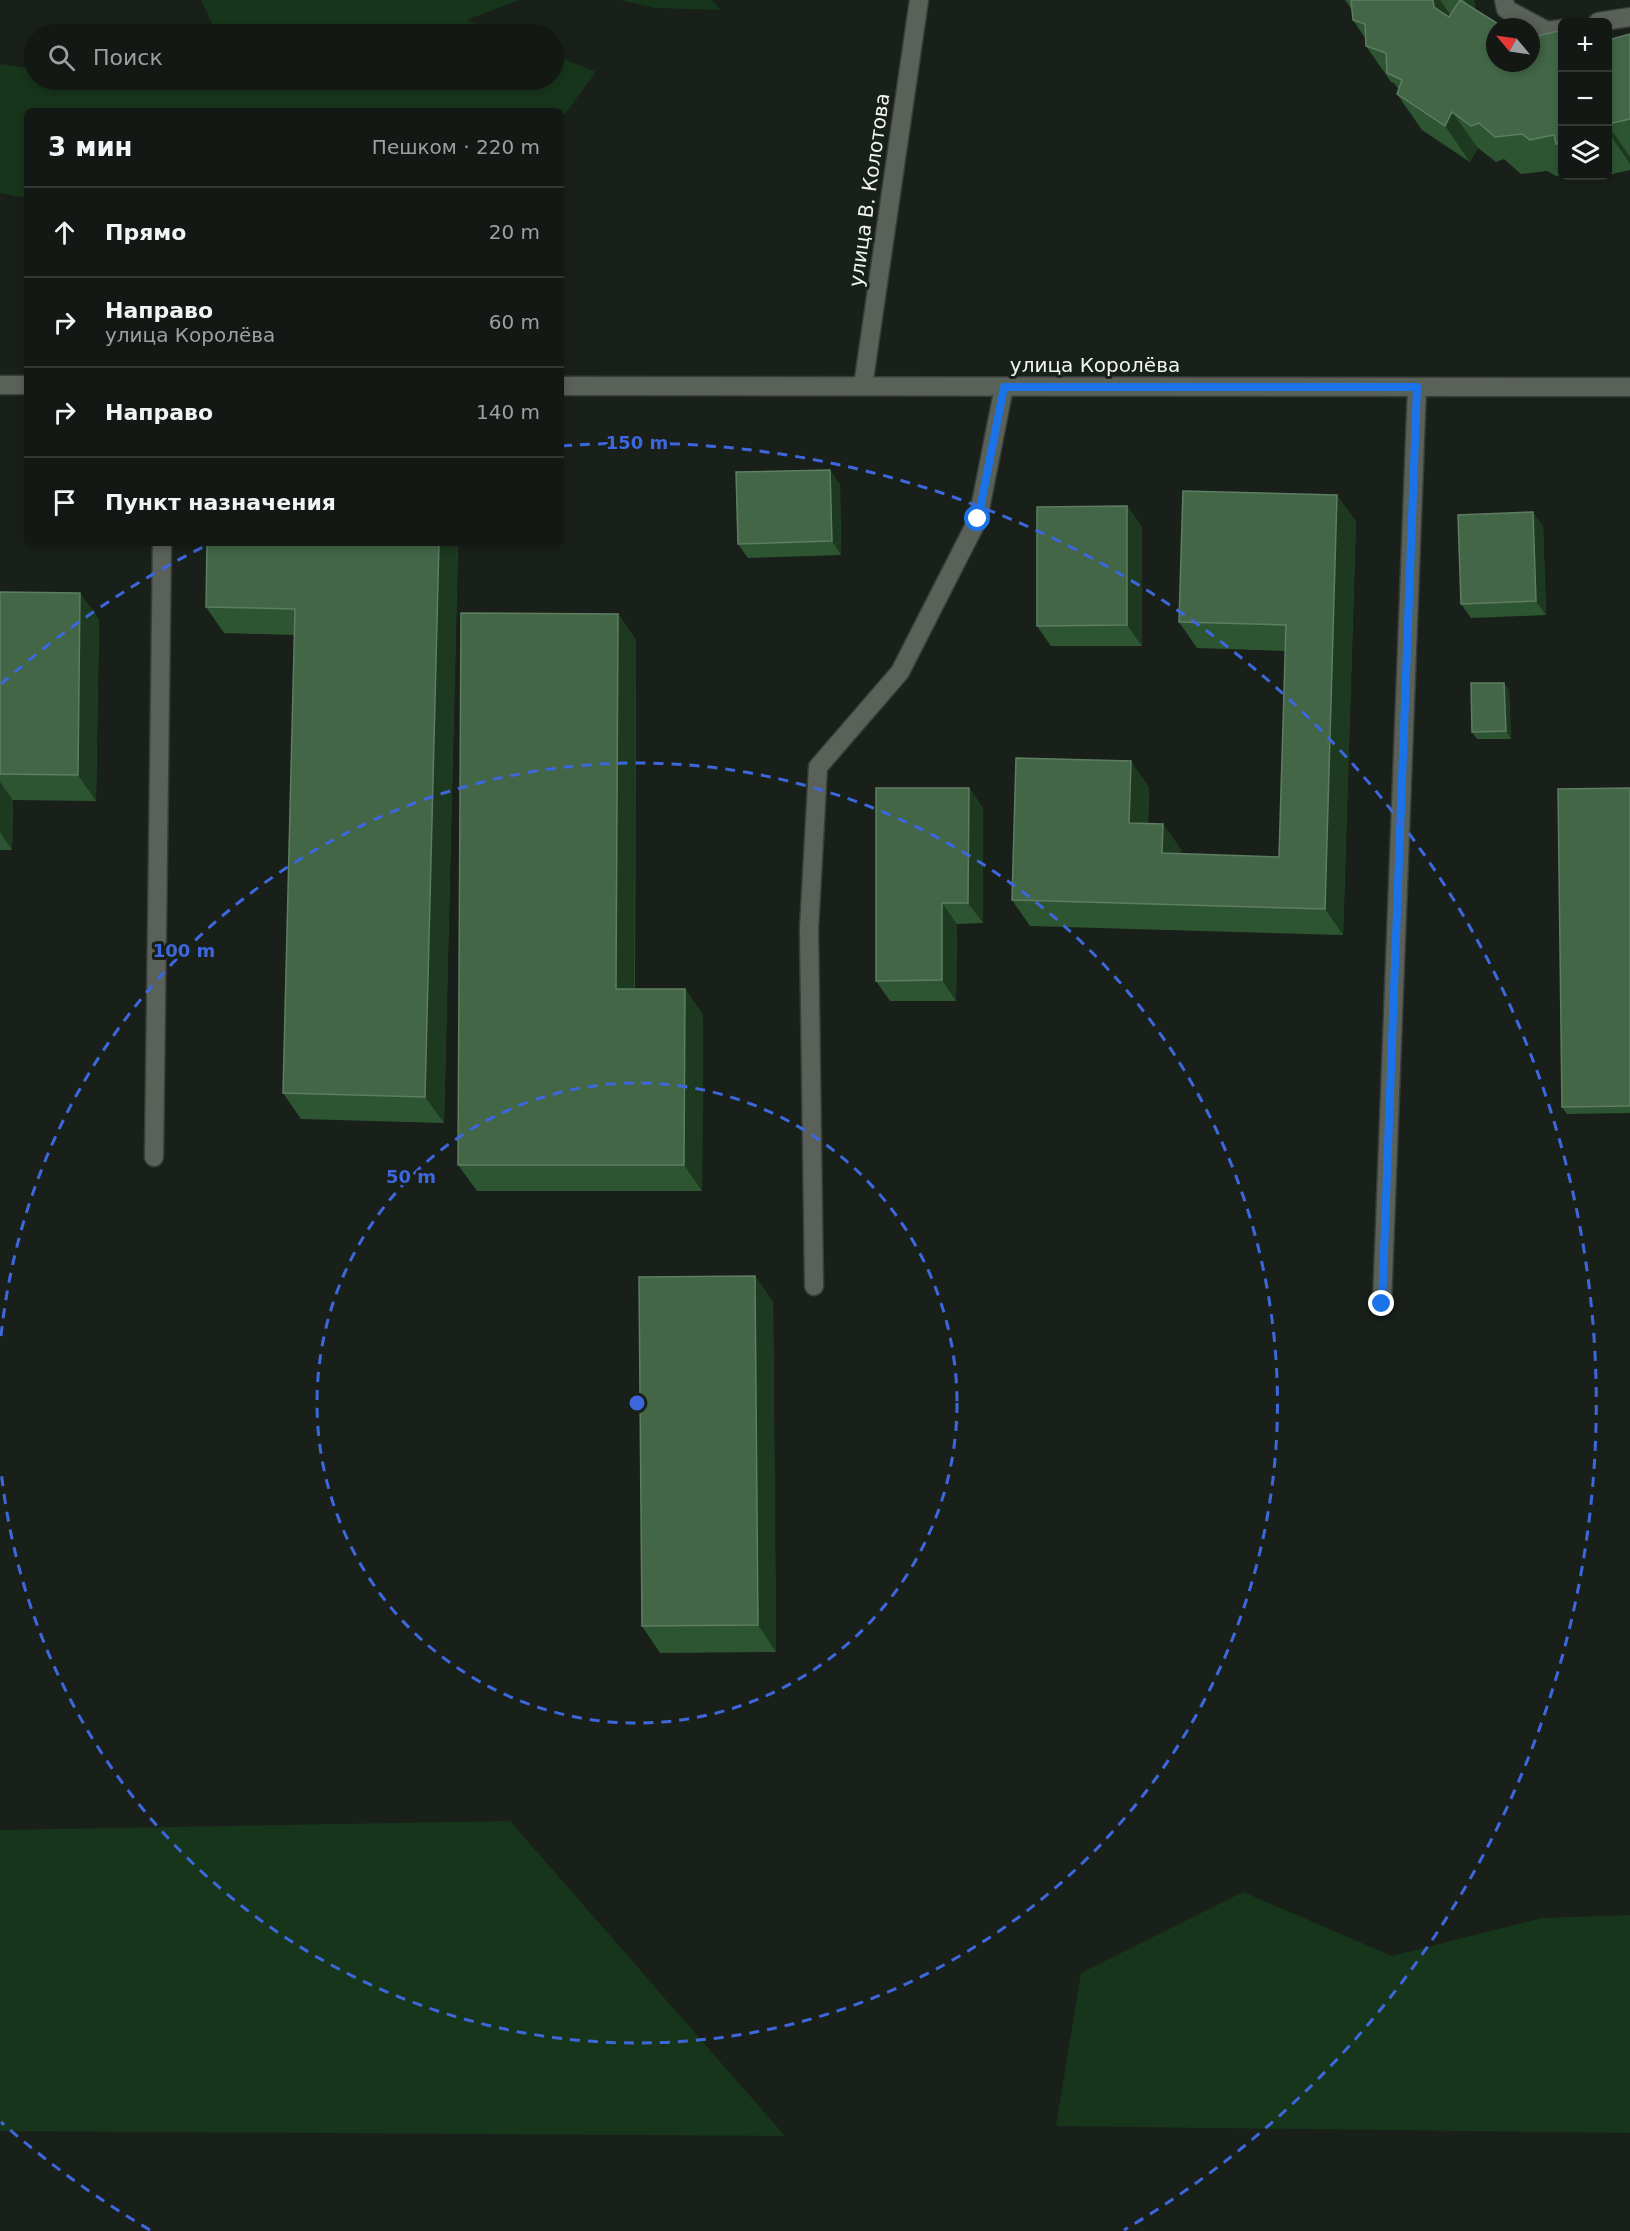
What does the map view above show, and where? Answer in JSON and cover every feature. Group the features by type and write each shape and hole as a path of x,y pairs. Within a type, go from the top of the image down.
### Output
{"street":[{"name":"улица В. Колотова","path":"863,386 919,0"},
{"path":"1504,0 1506,9 1547,31 1558,29"},
{"path":"1612,20 1630,17"},
{"path":"0,385 24,385"},
{"name":"улица Королёва","path":"564,386 1630,387"},
{"path":"814,1286 809,929 818,767 900,672 978,519 1004,387"},
{"path":"1382,1304 1417,387"},
{"path":"154,1157 162,546"}],"green space":[{"path":"201,0 519,0 467,20 477,24 212,24"},
{"path":"619,0 712,0 721,10 656,8"},
{"path":"564,59 596,72 564,115 564,108 24,108 24,197 0,193 0,64 24,68 24,90 564,90"},
{"path":"510,1821 785,2136 0,2131 0,1830"},
{"path":"1243,1892 1392,1956 1542,1918 1630,1915 1630,2133 1056,2126 1081,1973"}],"building":[{"path":"1351,0 1433,0 1434,7 1449,17 1460,0 1489,18 1486,18 1486,72 1540,72 1540,35 1558,31 1558,144 1556,144 1554,135 1530,140 1522,134 1495,137 1479,123 1471,126 1452,112 1445,126 1397,94 1402,80 1387,73 1386,53 1366,46 1365,24 1353,20"},
{"path":"1630,34 1630,119 1612,123 1612,72 1612,39"},
{"path":"830,470 832,541 738,544 736,472"},
{"path":"1183,491 1337,495 1325,909 1012,900 1016,758 1131,761 1129,823 1163,824 1162,853 1279,857 1286,625 1179,622"},
{"path":"1127,506 1127,625 1037,626 1037,507"},
{"path":"1533,512 1536,601 1461,604 1458,515"},
{"path":"207,546 439,546 425,1097 283,1093 295,609 206,607"},
{"path":"0,592 80,593 78,775 0,774"},
{"path":"461,613 618,614 616,989 685,989 684,1165 458,1165"},
{"path":"1471,683 1504,683 1506,731 1472,732"},
{"path":"876,788 969,788 968,903 942,903 942,980 876,981"},
{"path":"1630,788 1630,1106 1562,1107 1558,789"},
{"path":"755,1276 758,1625 642,1626 639,1277"}],"route":[{"path":"978,519 1004,387 1417,387 1382,1304"}]}
